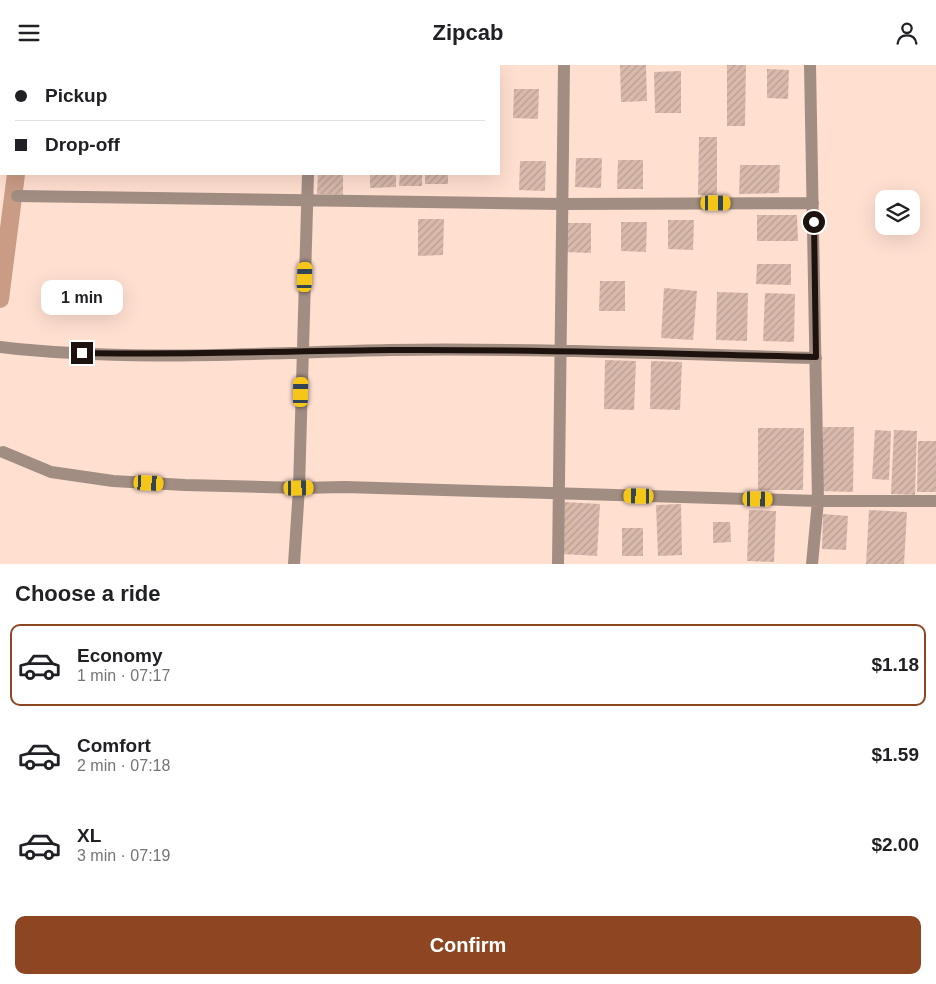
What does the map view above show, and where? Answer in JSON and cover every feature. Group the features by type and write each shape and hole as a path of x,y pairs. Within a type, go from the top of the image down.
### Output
{"street":[{"path":"558,564 564,65"},
{"path":"810,65 818,501 812,564"},
{"path":"294,564 299,488 308,175"},
{"path":"18,196 561,204 813,203"},
{"path":"0,347 42,352 141,355 391,350 562,351 816,357"},
{"path":"3,452 51,473 113,481 185,485 299,488 345,487 818,501 936,501"}],"building":[{"path":"620,65 646,65 647,101 621,102"},
{"path":"727,65 746,65 745,126 727,126"},
{"path":"767,69 789,70 788,99 767,98"},
{"path":"681,71 681,113 655,113 654,72"},
{"path":"514,89 539,89 538,119 513,118"},
{"path":"699,137 717,137 717,195 698,195"},
{"path":"576,158 602,158 601,188 575,187"},
{"path":"618,160 643,160 643,189 617,189"},
{"path":"520,161 546,161 545,191 519,190"},
{"path":"740,165 780,165 779,193 739,194"},
{"path":"318,175 343,175 343,195 317,194"},
{"path":"370,175 396,175 396,187 370,188"},
{"path":"400,175 422,175 422,186 399,186"},
{"path":"425,175 448,175 448,184 425,184"},
{"path":"757,215 797,215 798,241 757,241"},
{"path":"418,219 444,219 443,255 418,256"},
{"path":"668,220 694,220 693,250 668,249"},
{"path":"621,222 647,222 646,252 621,251"},
{"path":"566,223 591,223 591,253 565,252"},
{"path":"757,264 791,264 791,285 756,284"},
{"path":"600,281 625,281 625,311 599,311"},
{"path":"664,288 697,291 693,340 661,338"},
{"path":"717,292 748,293 747,341 716,340"},
{"path":"765,293 795,294 794,342 763,341"},
{"path":"605,360 636,361 634,410 604,409"},
{"path":"651,361 682,362 680,410 650,409"},
{"path":"823,427 854,427 853,492 821,491"},
{"path":"758,428 804,428 803,490 758,490"},
{"path":"875,430 891,431 889,480 872,479"},
{"path":"894,430 917,431 915,495 891,494"},
{"path":"918,441 936,441 936,492 917,492"},
{"path":"564,502 600,504 597,556 562,554"},
{"path":"681,504 682,555 658,556 656,505"},
{"path":"749,510 776,511 774,562 747,561"},
{"path":"869,510 907,512 904,564 866,564"},
{"path":"823,514 848,516 846,550 822,549"},
{"path":"713,522 730,522 731,542 713,543"},
{"path":"622,528 643,528 643,556 622,556"}],"waterway":[{"path":"0,299 16,175"}],"route":[{"path":"82,353 141,355 391,350 543,351 816,357 814,222"}]}
